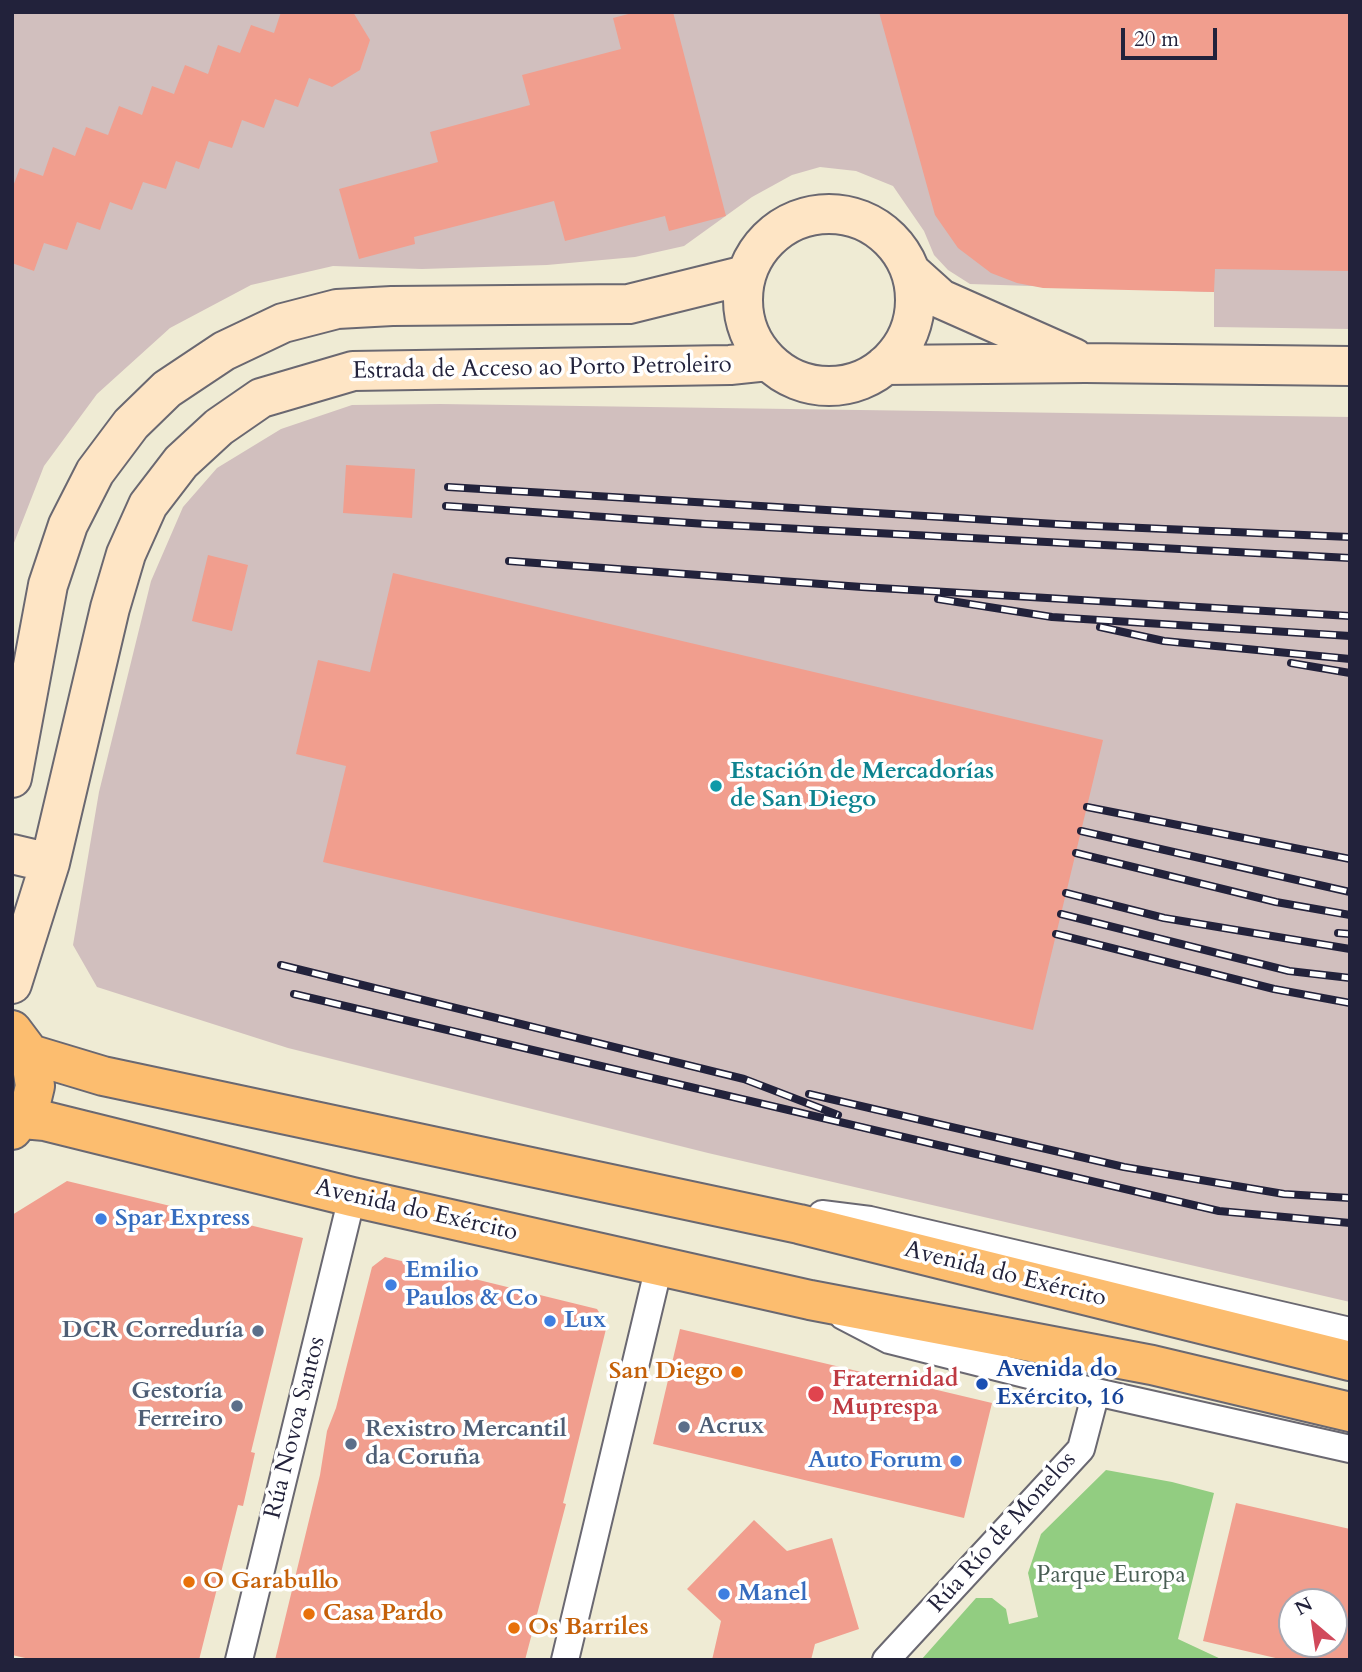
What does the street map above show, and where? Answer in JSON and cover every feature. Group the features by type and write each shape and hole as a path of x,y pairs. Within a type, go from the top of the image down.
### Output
{"main road":[{"name":"Estrada de Acceso ao Porto Petroleiro","path":"911,272 915,297 912,323 902,346 885,365 863,379 839,385 813,384 789,376 768,361 755,343 746,321 743,298 746,275 758,252 776,232 798,219 823,214 848,215 872,224 892,240 911,272 941,299 1085,363"},
{"path":"12,778 48,585 73,514 95,472 131,424 179,382 225,351 283,323 337,309 629,304 746,275"},
{"name":"Estrada de Acceso ao Porto Petroleiro","path":"12,985 50,863 110,608 127,554 148,505 181,463 219,427 261,398 353,371 730,366 768,361"},
{"name":"Estrada de Acceso ao Porto Petroleiro","path":"885,365 1085,363 1350,366"},
{"path":"12,855 50,863"},
{"path":"18,1124 35,1086 21,1042"},
{"name":"Avenida do Exército","path":"21,1042 103,1076 799,1224 1350,1361"},
{"name":"Avenida do Exército","path":"18,1124 45,1121 352,1197 810,1300 1152,1365 1350,1412"}],"street":[{"name":"Avenida do Exército","path":"658,1195 870,1220 1350,1331"},
{"name":"Rúa Novoa Santos","path":"239,1660 352,1197"},
{"path":"565,1660 659,1266"},
{"name":"Avenida do Exército","path":"810,1300 889,1340 1096,1392 1350,1450"},
{"name":"Rúa Río de Monelos","path":"886,1660 1081,1449 1096,1392"}],"shaded area":[{"path":"12,12 1350,12 1350,329 1214,327 1214,292 970,284 948,270 934,255 924,231 893,186 856,171 820,167 792,175 752,197 684,246 635,257 547,265 422,269 333,266 251,285 170,328 97,394 44,466 12,548"},
{"path":"352,405 1350,417 1350,1302 708,1153 288,1048 97,987 73,945 99,792 151,581 183,507 217,468 281,429"}],"green space":[{"name":"Parque Europa","path":"1106,1470 1214,1493 1178,1639 1223,1660 921,1660 976,1598 992,1598 1006,1609 1009,1624 1038,1617 1028,1573 1041,1534"}],"building":[{"path":"281,12 353,12 370,40 360,70 332,87 309,78 298,107 275,99 264,128 242,120 232,148 209,141 199,169 176,161 166,189 143,182 132,210 110,202 100,230 77,222 67,250 44,243 34,271 12,263 12,189 20,168 43,176 53,147 75,156 86,127 108,135 119,106 142,115 152,86 174,94 185,65 208,74 218,45 240,53 251,25 274,33"},
{"path":"636,12 673,12 726,216 669,231 665,216 565,241 554,201 414,237 415,244 359,259 339,189 438,162 430,132 530,105 522,75 621,49 613,18"},
{"path":"879,12 1350,12 1350,271 1215,269 1214,292 1043,288 1017,283 991,273 958,248 935,215"},
{"path":"346,465 415,469 412,518 343,513"},
{"path":"208,555 248,565 232,631 192,621"},
{"name":"Estación de Mercadorías de San Diego","path":"393,573 1103,740 1033,1030 323,862 346,766 296,754 318,660 370,672"},
{"path":"67,1181 303,1238 251,1452 255,1453 243,1506 238,1505 199,1660 34,1660 12,1655 12,1215"},
{"path":"385,1257 597,1309 607,1325 563,1503 566,1504 525,1660 275,1660 320,1475 327,1431 336,1408 372,1267"},
{"path":"680,1329 992,1403 964,1518 653,1444"},
{"path":"1236,1503 1350,1529 1350,1660 1284,1660 1203,1641"},
{"path":"754,1520 787,1551 832,1538 859,1629 815,1644 811,1660 712,1660 721,1621 687,1589"}],"railway":[{"path":"448,487 1073,525 1350,537"},
{"path":"446,506 706,524 1350,558"},
{"path":"509,561 862,587 1350,616"},
{"path":"938,599 1052,617 1350,636"},
{"path":"1100,627 1164,641 1350,659"},
{"path":"1291,663 1350,673"},
{"path":"1087,807 1350,859"},
{"path":"1081,831 1350,892"},
{"path":"1076,853 1276,902 1350,915"},
{"path":"1066,893 1164,918 1350,949"},
{"path":"1061,914 1289,971 1350,978"},
{"path":"1338,933 1350,934"},
{"path":"1056,934 1274,989 1350,1003"},
{"path":"281,965 744,1079 838,1115"},
{"path":"294,994 1219,1211 1350,1223"},
{"path":"809,1094 1124,1167 1284,1194 1350,1198"}],"place":[{"name":"Estación de Mercadorías de San Diego","path":"716,786"},
{"name":"Spar Express","path":"101,1219"},
{"name":"Emilio Paulos & Co","path":"391,1285"},
{"name":"Lux","path":"550,1321"},
{"name":"DCR Correduría","path":"258,1331"},
{"name":"San Diego","path":"737,1372"},
{"name":"Avenida do Exército, 16","path":"982,1384"},
{"name":"Fraternidad Muprespa","path":"816,1394"},
{"name":"Gestoría Ferreiro","path":"237,1406"},
{"name":"Acrux","path":"684,1427"},
{"name":"Rexistro Mercantil da Coruña","path":"351,1444"},
{"name":"Auto Forum","path":"956,1461"},
{"name":"O Garabullo","path":"189,1582"},
{"name":"Manel","path":"724,1594"},
{"name":"Casa Pardo","path":"309,1614"},
{"name":"Os Barriles","path":"514,1628"}]}
